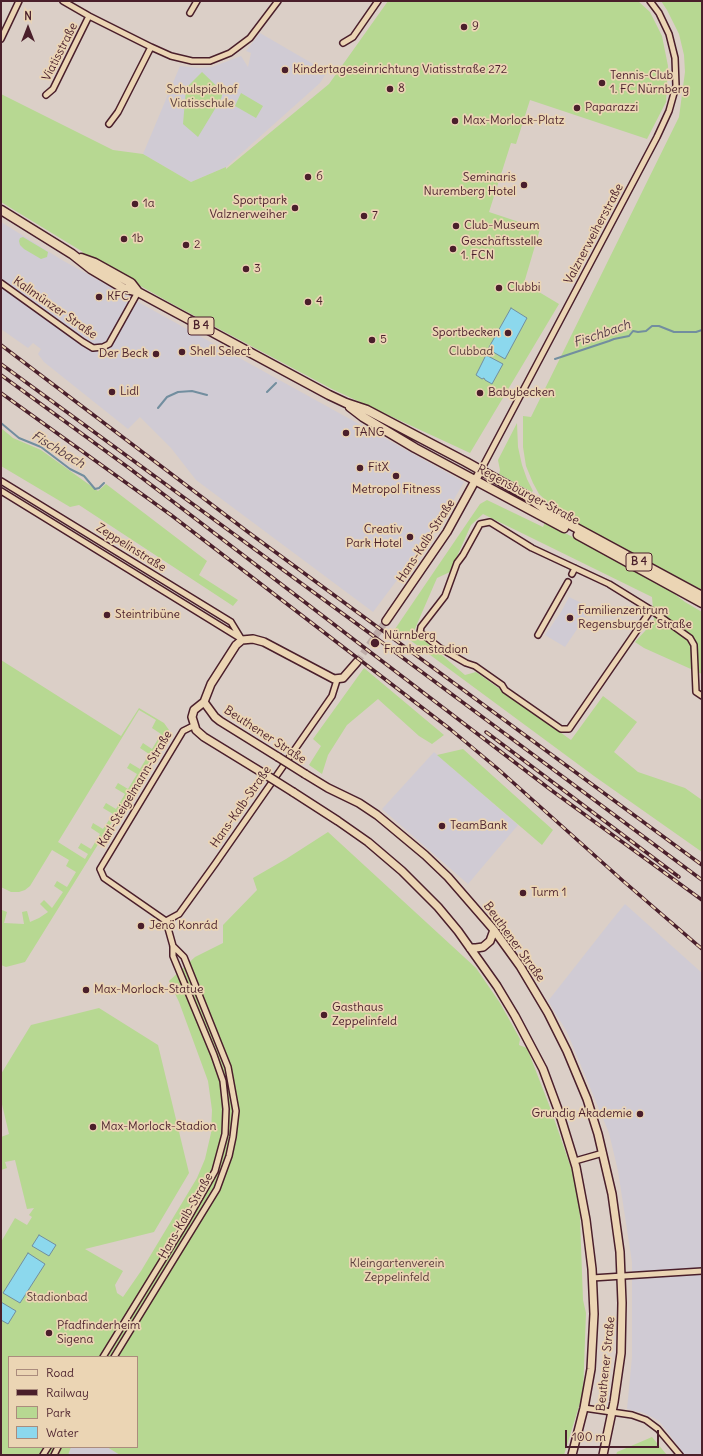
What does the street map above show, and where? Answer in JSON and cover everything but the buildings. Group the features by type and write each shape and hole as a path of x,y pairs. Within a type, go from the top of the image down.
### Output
{"main road":[{"name":"Regensburger Straße","path":"1,210 72,254 91,270 123,288 138,292 306,383 346,403 367,410 481,470 521,492 556,517 702,596"},
{"name":"Regensburger Straße","path":"346,403 363,417 415,448 702,603"},
{"name":"Hans-Kalb-Straße","path":"386,621 447,532 481,470"},
{"name":"Zeppelinstraße","path":"242,640 253,638 264,642 318,672 337,680"},
{"path":"193,726 192,717 194,710 204,702 211,684 236,645 242,640"},
{"path":"337,680 346,676 357,662"},
{"name":"Beuthener Straße","path":"204,702 215,717 220,721 328,788 368,809 403,836 441,870 494,930 533,987 561,1038 587,1099 603,1153 615,1209 622,1275 621,1353 612,1413 603,1455"},
{"name":"Beuthener Straße","path":"193,726 204,737 351,829 385,856 438,907 458,931 503,995 535,1052 556,1103 575,1161 586,1215 592,1278 593,1336 590,1369 584,1408 572,1455"},
{"path":"470,948 483,947 490,941 494,930"}],"street":[{"path":"1,39 19,1"},
{"name":"Viatisstraße","path":"63,1 89,16 151,47 171,56 192,61 210,61 230,53 243,44 250,38 278,1"},
{"path":"190,13 197,1"},
{"path":"343,43 352,37 378,1"},
{"name":"Valznerweiherstraße","path":"481,470 657,137 669,111 676,86 675,58 669,34 659,13 650,1"},
{"name":"Viatisstraße","path":"46,95 53,89 89,16"},
{"path":"109,124 118,112 151,47"},
{"name":"Kallmünzer Straße","path":"1,283 93,348 103,347 109,344 138,292"},
{"name":"Zeppelinstraße","path":"1,480 231,622 242,640"},
{"name":"Zeppelinstraße","path":"1,491 242,640"},
{"path":"651,610 569,729 561,729 505,690 502,685 475,666 466,663 440,648 420,632 421,627 445,596 457,563 480,524 490,522 532,548 609,584 651,610 690,638 694,645 696,692 702,696"},
{"path":"572,574 575,568"},
{"path":"538,635 568,582"},
{"name":"Hans-Kalb-Straße","path":"104,1356 186,1222 215,1171 225,1134 226,1109 223,1081 214,1055 173,956 173,946 166,921 179,914 215,864 332,696 337,680"},
{"name":"Karl-Steigelmann-Straße","path":"166,921 104,878 100,869 183,731 193,726"},
{"name":"Hans-Kalb-Straße","path":"115,1356 217,1189 229,1156 233,1137 236,1111 228,1067 184,957 173,946"},
{"path":"214,1055 222,1051"},
{"path":"575,1161 603,1153"},
{"path":"592,1278 702,1271"},
{"path":"145,1289 153,1294"},
{"path":"584,1408 637,1417 650,1422 658,1428 680,1455"}],"shaded area":[{"path":"260,33 327,72 320,83 226,167 191,182 143,154 180,66 199,68 212,67 241,56 248,67 251,53 246,51"},
{"path":"1,222 62,260 464,482 442,520 373,612 196,480 171,448 140,417 128,429 44,362 38,354 41,349 33,343 28,348 1,329"},
{"name":"Familienzentrum Regensburger Straße","path":"569,597 586,605 590,610 565,647 545,635 561,612"},
{"path":"434,752 518,825 468,884 382,809"},
{"path":"625,904 702,973 702,1455 685,1455 659,1421 644,1413 627,1409 632,1357 632,1262 618,1171 609,1133 567,1032 548,1001"},
{"path":"71,1448 109,1448 120,1455 68,1455"}],"green space":[{"name":"Sportpark Valznerweiher","path":"388,1 638,1 650,12 662,36 668,66 666,102 647,139 530,100 516,144 511,143 489,212 540,229 524,283 559,304 470,453 332,389 176,306 82,253 83,252 1,202 1,94 113,150 143,154 191,182 226,167 226,169 329,84"},
{"path":"661,1 702,1 702,590 582,526 556,510 539,494 533,483 526,466 523,447 523,416 531,417 679,117 685,72 684,55 679,34"},
{"name":"Schulspielhof Viatisschule","path":"202,72 223,92 221,99 198,137 183,124 186,88"},
{"path":"241,93 263,106 256,118 235,106"},
{"path":"23,237 48,252 47,257 41,259 24,249 20,245 19,241 20,238"},
{"path":"517,423 518,447 522,465 533,491 532,492 499,474 500,470 498,460"},
{"path":"1,428 13,438 41,450 98,491 106,484 207,561 199,575 238,600 233,606 79,505 70,507 1,466"},
{"path":"487,500 543,527 545,522 668,589 685,602 702,612 702,674 644,648 635,642 654,621 652,597 483,514 471,525 450,572 437,578 414,631 465,675 476,672 571,740 603,696 637,722 614,752 638,772 685,788 702,800 702,852 594,776 395,629 480,504"},
{"path":"1,660 121,736 139,708 164,723 169,730 25,962 6,967 1,965 2,910 7,912 4,923 24,924 22,912 27,911 30,922 39,918 48,912 40,904 44,900 52,908 63,892 54,886 57,881 67,887 76,872 66,866 69,860 52,850 30,886 25,890 11,892 1,887","holes":["139,710 156,720 152,728 161,734 152,749 143,743 140,748 149,754 140,769 130,763 127,768 137,774 128,789 118,783 115,788 125,794 116,809 106,803 103,808 113,814 103,829 93,823 91,828 100,834 91,849 81,843 78,848 88,854 85,859 58,842"]},
{"path":"364,668 444,735 432,744 419,736 378,699 347,725 328,755 322,774 309,765 321,746 313,739"},
{"path":"463,749 553,830 542,845 437,755"},
{"name":"Kleingartenverein Zeppelinfeld","path":"328,832 476,968 500,1003 520,1039 519,1045 527,1048 551,1110 579,1191 583,1300 586,1313 583,1393 564,1455 120,1455 109,1448 138,1448 138,1356 8,1356 8,1448 71,1448 68,1455 1,1455 1,1242 15,1218 27,1225 32,1217 29,1215 34,1208 27,1209 15,1160 5,1162 7,1168 1,1170 1,1137 9,1134 1,1100 1,1074 31,1025 99,1008 158,1045 189,1173 154,1232 85,1249 123,1271 115,1285 117,1293 123,1297 141,1271 197,1178 205,1159 211,1133 212,1110 208,1081 179,1002 169,981 195,957 223,943 223,925 257,890 253,878"},
{"path":"652,1437 667,1455 616,1455 617,1452"}],"water":[{"name":"Sportbecken","path":"511,308 527,318 505,359 488,349"},
{"path":"486,355 503,364 492,384 484,378 482,379 476,375"},
{"path":"39,1235 56,1245 49,1256 32,1246"},
{"path":"28,1253 45,1264 20,1303 3,1293"},
{"path":"1,1302 16,1311 8,1324 1,1320"}],"waterway":[{"name":"Fischbach","path":"555,359 614,339 629,336 633,331 646,331 652,326 659,326 674,332 696,332 702,330"},
{"name":"Fischbach","path":"267,392 276,383"},
{"name":"Fischbach","path":"158,408 167,397 178,392 192,391 207,395"},
{"name":"Fischbach","path":"1,423 19,438 41,447 70,469 84,476 95,489 99,488 104,483"}],"tunnel":[{"path":"357,662 386,621"}],"railway":[{"path":"1,345 248,532 702,865"},
{"path":"1,364 368,632 702,880"},
{"path":"1,375 129,468 551,790 702,900"},
{"path":"1,393 171,515 450,729 498,769 702,949"},
{"path":"486,732 679,877"}],"place":[{"name":"9","path":"464,27"},
{"name":"Kindertageseinrichtung Viatisstraße 272","path":"285,70"},
{"name":"Tennis-Club 1. FC Nürnberg","path":"602,83"},
{"name":"8","path":"390,89"},
{"name":"Paparazzi","path":"577,108"},
{"name":"Max-Morlock-Platz","path":"455,121"},
{"name":"6","path":"308,177"},
{"name":"Seminaris Nuremberg Hotel","path":"524,185"},
{"name":"1a","path":"135,204"},
{"name":"Sportpark Valznerweiher","path":"295,208"},
{"name":"7","path":"364,216"},
{"name":"Club-Museum","path":"456,226"},
{"name":"1b","path":"124,239"},
{"name":"2","path":"186,245"},
{"name":"Geschäftsstelle 1. FCN","path":"453,249"},
{"name":"3","path":"246,269"},
{"name":"Clubbi","path":"499,288"},
{"name":"KFC","path":"99,297"},
{"name":"4","path":"308,302"},
{"name":"Sportbecken","path":"508,333"},
{"name":"5","path":"372,340"},
{"name":"Shell Select","path":"182,352"},
{"name":"Der Beck","path":"156,354"},
{"name":"Lidl","path":"112,392"},
{"name":"Babybecken","path":"480,393"},
{"name":"TANG","path":"346,433"},
{"name":"FitX","path":"360,468"},
{"name":"Metropol Fitness","path":"396,476"},
{"name":"Creativ Park Hotel","path":"410,537"},
{"name":"Steintribüne","path":"107,615"},
{"name":"Familienzentrum Regensburger Straße","path":"570,618"},
{"name":"Nürnberg Frankenstadion","path":"375,643"},
{"name":"TeamBank","path":"442,826"},
{"name":"Turm 1","path":"523,893"},
{"name":"Jenö Konrád","path":"141,926"},
{"name":"Max-Morlock-Statue","path":"86,990"},
{"name":"Gasthaus Zeppelinfeld","path":"324,1015"},
{"name":"Grundig Akademie","path":"640,1114"},
{"name":"Max-Morlock-Stadion","path":"93,1127"},
{"name":"Pfadfinderheim Sigena","path":"49,1333"}],"park label":[{"name":"Clubbad","path":"471,352"},
{"name":"Stadionbad","path":"57,1298"}]}
